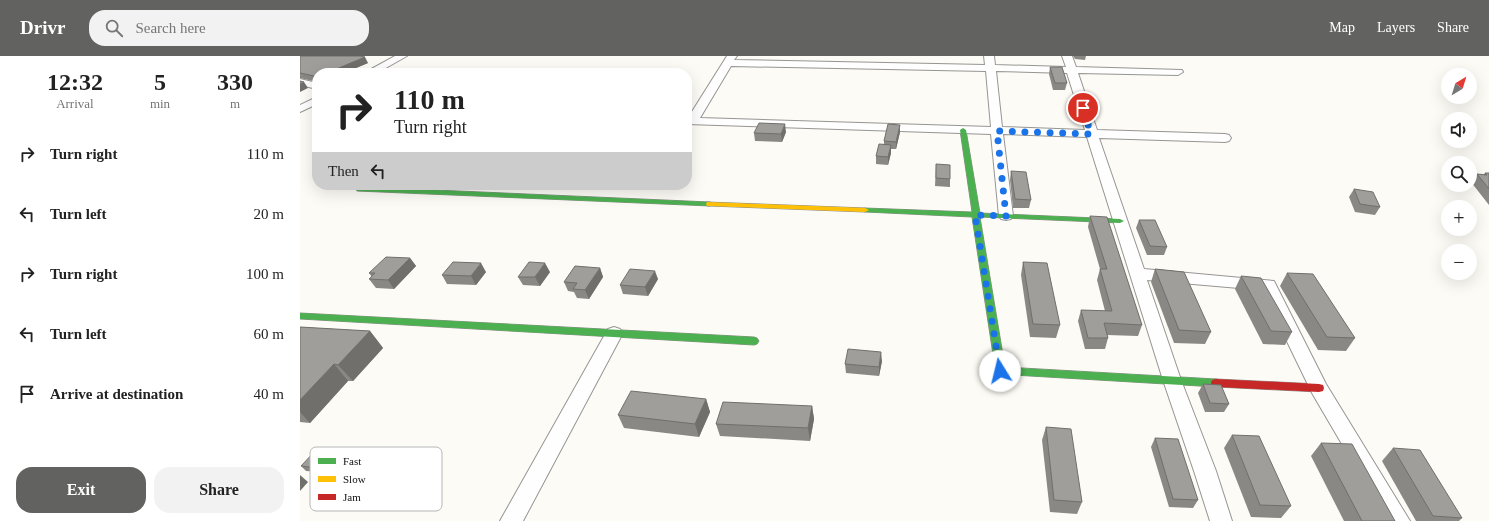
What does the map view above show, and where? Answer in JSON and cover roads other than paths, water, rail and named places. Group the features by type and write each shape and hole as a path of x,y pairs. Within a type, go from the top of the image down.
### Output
{"street":[{"path":"379,68 402,56"},
{"path":"989,56 1006,216"},
{"path":"692,117 730,60 990,68 1069,63 1178,72"},
{"path":"1069,63 1172,380 1205,471 1221,521"},
{"path":"300,82 312,85"},
{"path":"301,109 312,103"},
{"path":"301,109 312,109"},
{"path":"692,121 1225,138"},
{"path":"963,130 1000,371 1319,388"},
{"path":"384,190 1120,221"},
{"path":"1137,274 1268,284 1319,388 1398,521"},
{"path":"300,316 754,341"},
{"path":"512,521 614,333"}]}
